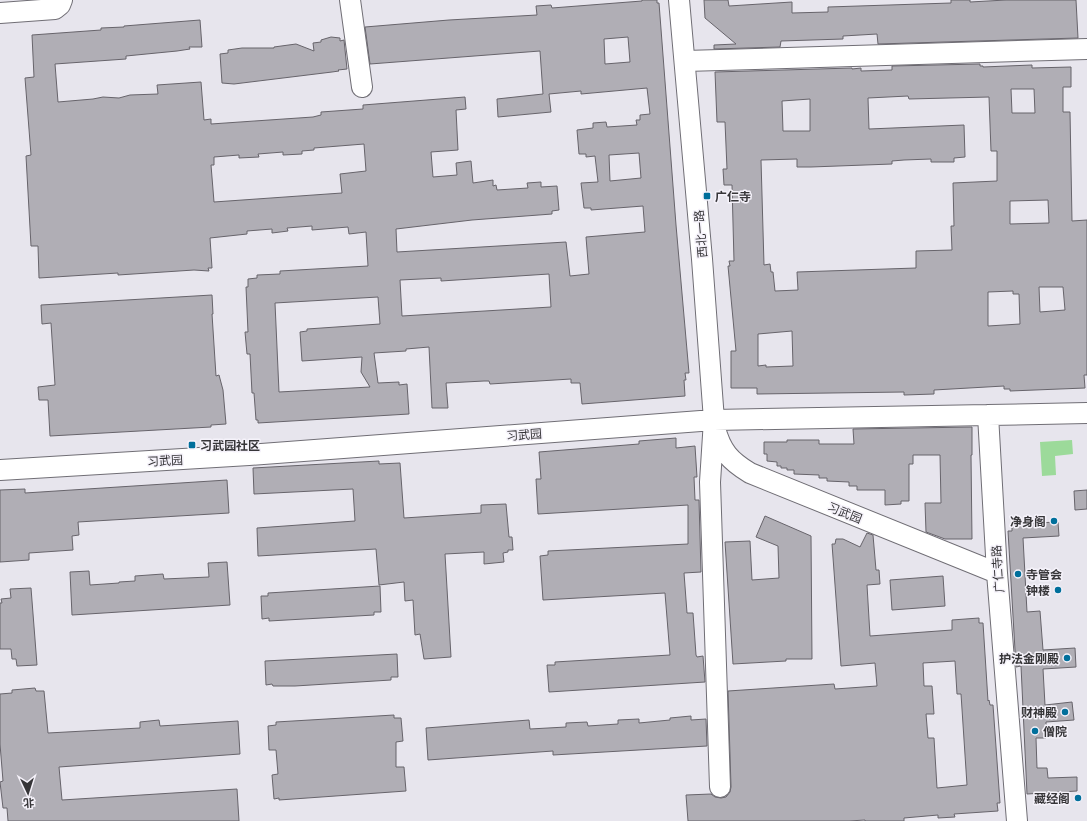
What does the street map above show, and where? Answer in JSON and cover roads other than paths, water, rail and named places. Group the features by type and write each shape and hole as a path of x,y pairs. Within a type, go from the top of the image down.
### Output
{"street":[{"path":"0,13 55,9 60,5 62,0"},
{"path":"350,0 362,87"},
{"name":"西北一路","path":"679,0 702,259 714,420"},
{"path":"685,61 1087,49"},
{"path":"720,787 710,482 714,420 1087,413"},
{"name":"广仁寺路","path":"988,415 997,574 1017,821"},
{"name":"习武园","path":"0,470 249,454 714,420 718,440 724,450 731,460 750,473 997,574"}],"place":[{"name":"广仁寺","path":"707,196"},
{"name":"习武园社区","path":"192,445"},
{"name":"净身阁","path":"1054,521"},
{"name":"寺管会","path":"1018,574"},
{"name":"钟楼","path":"1058,590"},
{"name":"护法金刚殿","path":"1067,658"},
{"name":"财神殿","path":"1065,712"},
{"name":"僧院","path":"1035,731"},
{"name":"藏经阁","path":"1078,798"}]}
